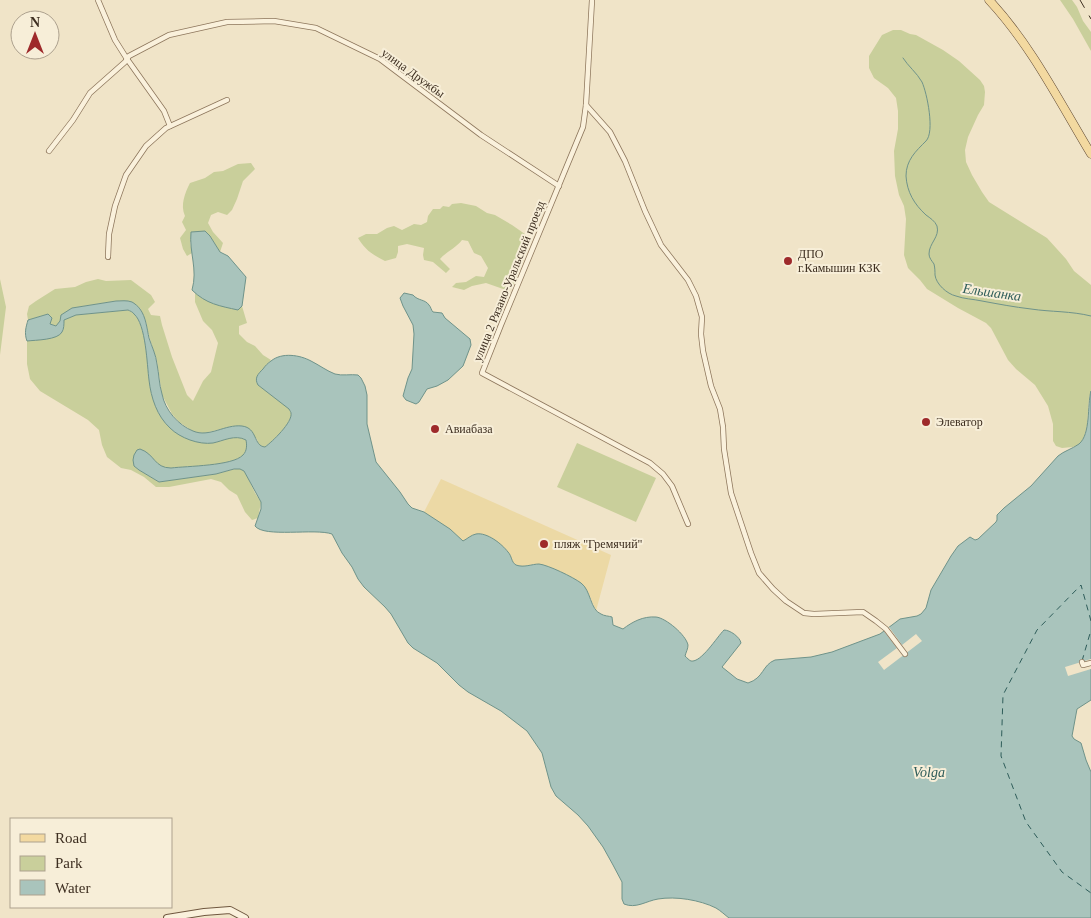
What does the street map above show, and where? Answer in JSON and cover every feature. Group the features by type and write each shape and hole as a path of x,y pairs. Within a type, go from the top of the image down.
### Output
{"main road":[{"path":"989,0 1006,18 1028,50 1091,154"}],"street":[{"path":"98,0 115,40 164,111 170,126"},
{"name":"улица 2 Рязано-Уральский проезд","path":"592,0 583,126 482,373 650,463 663,474 672,486 688,524"},
{"name":"улица Дружбы","path":"49,151 73,120 90,93 129,56 169,35 227,22 274,21 316,28 380,59 481,135 559,186"},
{"path":"108,257 109,234 115,206 126,175 146,146 170,126 227,100"},
{"path":"586,105 610,132 625,161 661,245 688,280 696,296 702,317 703,351 711,386 720,409 731,493 759,573 786,601 804,613 863,612 886,629 905,654"},
{"path":"1082,662 1083,665 1091,663"},
{"path":"167,918 230,910 245,918"}],"green space":[{"path":"1060,0 1072,0 1077,7 1083,21 1091,32 1091,51 1073,19"},
{"path":"893,30 901,30 916,35 943,50 959,61 980,80 985,92 984,105 968,137 965,150 966,162 972,175 989,202 1047,238 1074,271 1091,285 1091,391 1087,426 1080,444 1062,448 1056,446 1053,441 1053,424 1048,406 1035,385 1008,360 991,328 986,323 927,289 908,268 904,255 906,219 895,176 894,151 898,129 896,98 888,88 874,78 869,68 869,56 882,35"},
{"path":"251,163 255,169 243,181 232,210 227,215 218,212 211,215 208,223 223,243 220,252 210,236 190,242 192,253 187,256 180,238 186,230 182,222 185,216 183,203 190,183 238,164"},
{"path":"461,203 476,206 487,213 495,215 532,239 512,288 506,290 486,283 464,290 452,287 456,283 466,282 476,276 484,277 488,268 481,256 474,253 468,241 462,240 440,259 450,269 446,273 433,262 424,260 424,248 407,244 398,246 396,258 385,261 370,252 358,238 366,234 377,234 394,226 402,230 414,224 421,225 427,222 428,216 433,209"},
{"path":"0,279 6,307 0,355"},
{"path":"98,279 106,281 131,280 151,295 155,302 148,309 151,315 160,316 172,357 187,395 193,401 203,381 211,372 218,343 212,330 203,321 195,302 195,293 200,297 238,310 242,306 247,323 239,326 239,334 271,360 258,375 258,385 290,409 291,417 281,432 263,447 259,445 257,439 235,426 204,433 194,432 179,422 172,414 162,395 157,361 140,308 116,301 72,308 57,326 50,324 48,314 28,320 29,306 55,289 75,287"},
{"path":"128,310 134,313 141,326 151,393 155,406 165,423 177,433 189,438 217,442 237,437 246,440 247,444 243,455 238,459 230,461 171,468 159,466 139,470 159,482 240,469 244,471 261,502 258,518 252,520 245,512 237,495 221,482 211,479 169,487 156,487 144,477 131,470 121,468 107,457 99,430 88,420 40,391 30,379 27,364 27,341 46,339 63,331 64,320 76,315"},
{"path":"577,443 656,478 636,522 557,487"}],"sand":[{"name":"пляж \"Гремячий\"","path":"441,479 611,555 596,611 588,592 535,564 522,566 515,564 506,550 487,536 473,536 463,541 450,529 424,512"}],"water":[{"path":"205,231 220,252 228,256 246,277 242,306 238,310 219,306 197,295 192,290 194,268 191,232"},
{"path":"404,293 413,295 426,302 433,312 442,313 445,318 470,339 471,345 463,366 448,380 427,389 416,404 406,400 403,396 412,369 414,334 413,325 400,298"},
{"name":"Volga","path":"116,301 132,302 142,312 156,357 160,386 166,406 182,425 199,433 236,426 247,427 251,430 259,444 265,447 281,432 291,417 289,409 258,385 256,380 258,374 275,358 286,355 302,357 335,374 358,375 365,386 367,395 367,424 376,462 412,508 424,512 450,529 463,541 476,534 489,537 505,549 516,565 543,565 581,583 587,590 597,612 612,617 613,625 623,629 647,617 665,620 680,632 686,641 688,646 685,656 690,661 695,661 704,654 724,630 732,633 739,638 741,643 722,667 737,679 748,683 757,678 775,660 811,657 832,652 880,634 900,619 921,614 926,608 931,590 958,546 970,537 975,540 978,539 996,522 997,515 1031,486 1058,456 1079,444 1083,439 1087,427 1091,391 1091,700 1077,709 1072,736 1081,743 1091,772 1091,918 729,918 716,908 688,899 665,898 633,906 624,904 622,899 622,882 603,847 578,815 556,796 551,787 542,753 527,731 501,711 468,692 437,663 408,643 391,614 358,579 332,534 324,532 260,530 255,526 261,509 261,502 244,471 240,469 159,482 134,466 134,455 140,449 149,454 161,466 171,468 209,465 238,459 243,455 247,446 246,440 242,438 229,438 213,443 196,442 174,432 165,423 153,400 141,326 133,313 128,310 76,315 64,320 63,331 60,335 27,341 25,333 28,320 48,314 52,318 50,324 56,326 60,321 61,315 72,308"}],"pier":[{"path":"889,627 902,645 916,634 922,641 884,670 878,662 897,648 884,631"},
{"path":"1091,659 1091,669 1068,676 1065,667"}],"waterway":[{"name":"Ельшанка","path":"903,58 922,82 928,103 929,136 915,152 906,170 906,176 908,187 915,202 937,226 938,230 929,254 934,264 936,278 942,288 962,298 1091,316"}],"ferry route":[{"path":"1091,621 1081,585 1037,630 1003,695 1001,756 1026,822 1062,872 1091,893"},
{"path":"1082,661 1091,630"}],"railway":[{"path":"1080,0 1091,19"}],"place":[{"name":"ДПО г.Камышин КЗК","path":"788,261"},
{"name":"Элеватор","path":"926,422"},
{"name":"Авиабаза","path":"435,429"},
{"name":"пляж \"Гремячий\"","path":"544,544"}]}
